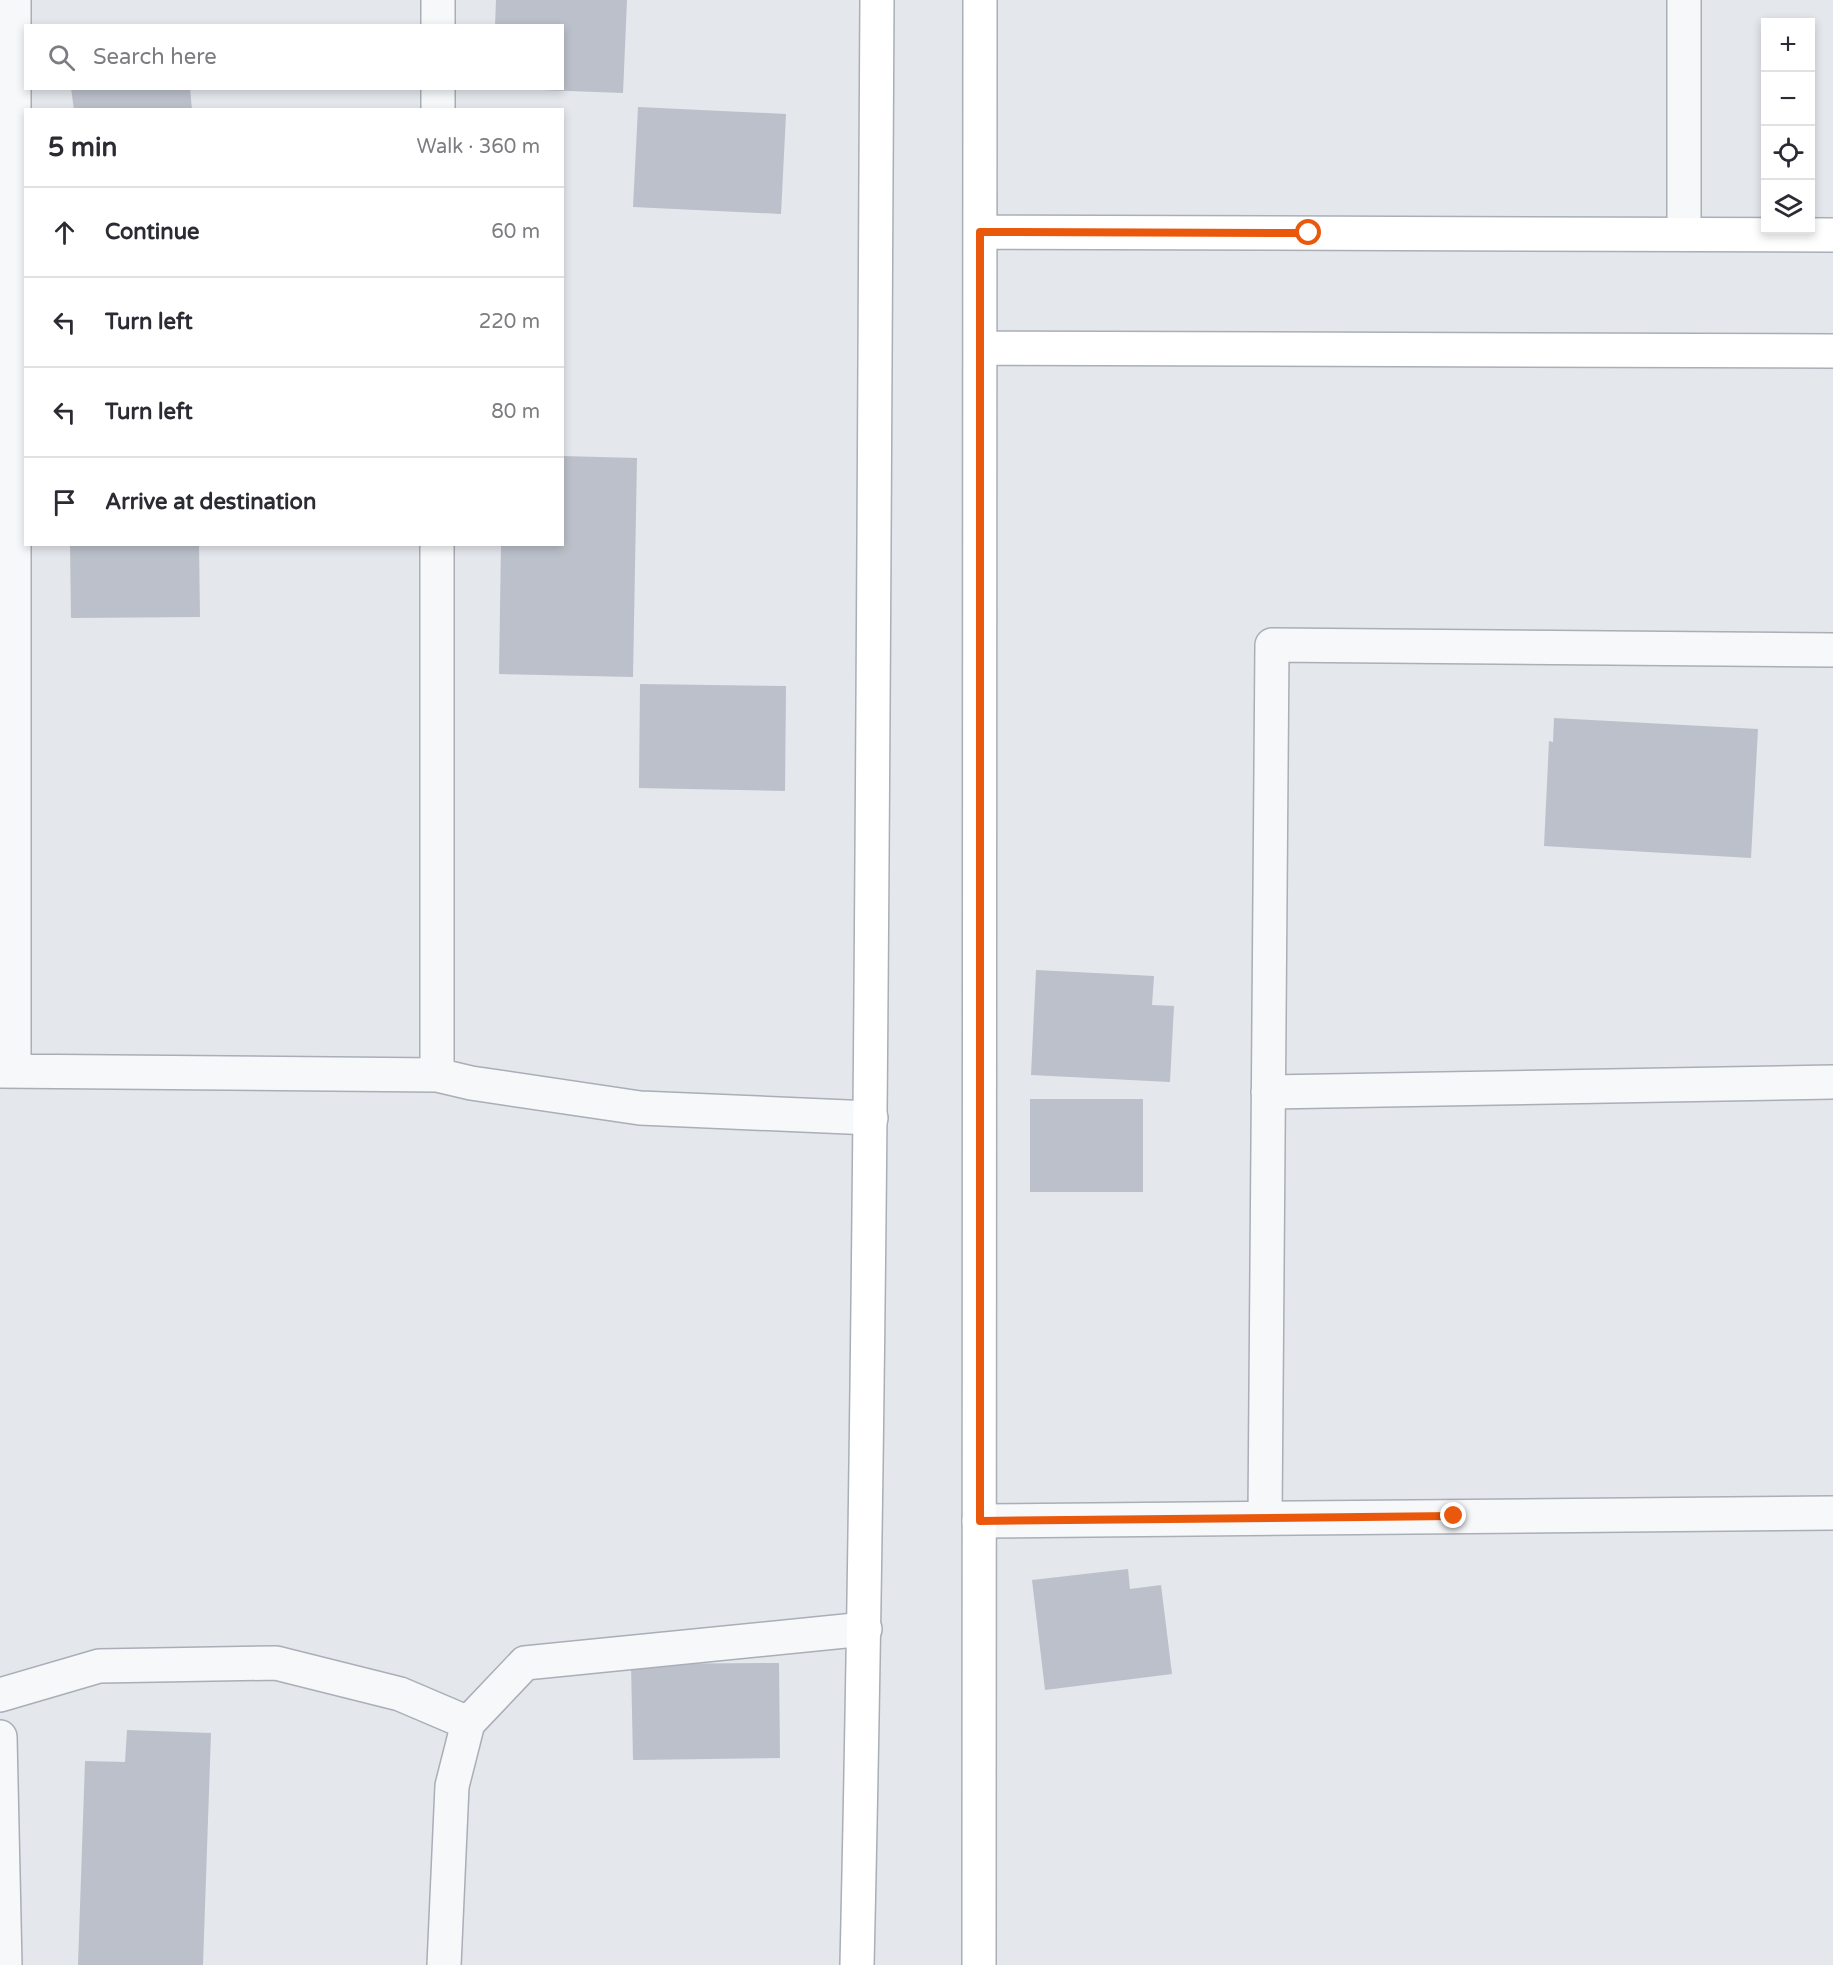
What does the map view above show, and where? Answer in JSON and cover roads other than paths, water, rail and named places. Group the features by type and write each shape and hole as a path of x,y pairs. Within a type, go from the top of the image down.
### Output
{"street":[{"path":"14,0 7,1071 437,1075 471,1083 640,1108 871,1118"},
{"path":"438,0 438,24"},
{"path":"858,1965 865,1629 871,1118 877,0"},
{"path":"979,1965 980,0"},
{"path":"1684,0 1684,234"},
{"path":"438,90 438,108"},
{"path":"980,232 1833,235"},
{"path":"980,348 1833,351"},
{"path":"437,1075 438,546"},
{"path":"1265,1517 1272,645 1833,650"},
{"path":"1268,1092 1833,1082"},
{"path":"980,1521 1833,1513"},
{"path":"444,1965 452,1786 468,1723 525,1663 865,1629"},
{"path":"0,1695 99,1666 276,1663 400,1694 468,1723"},
{"path":"0,1737 5,1965"}]}
